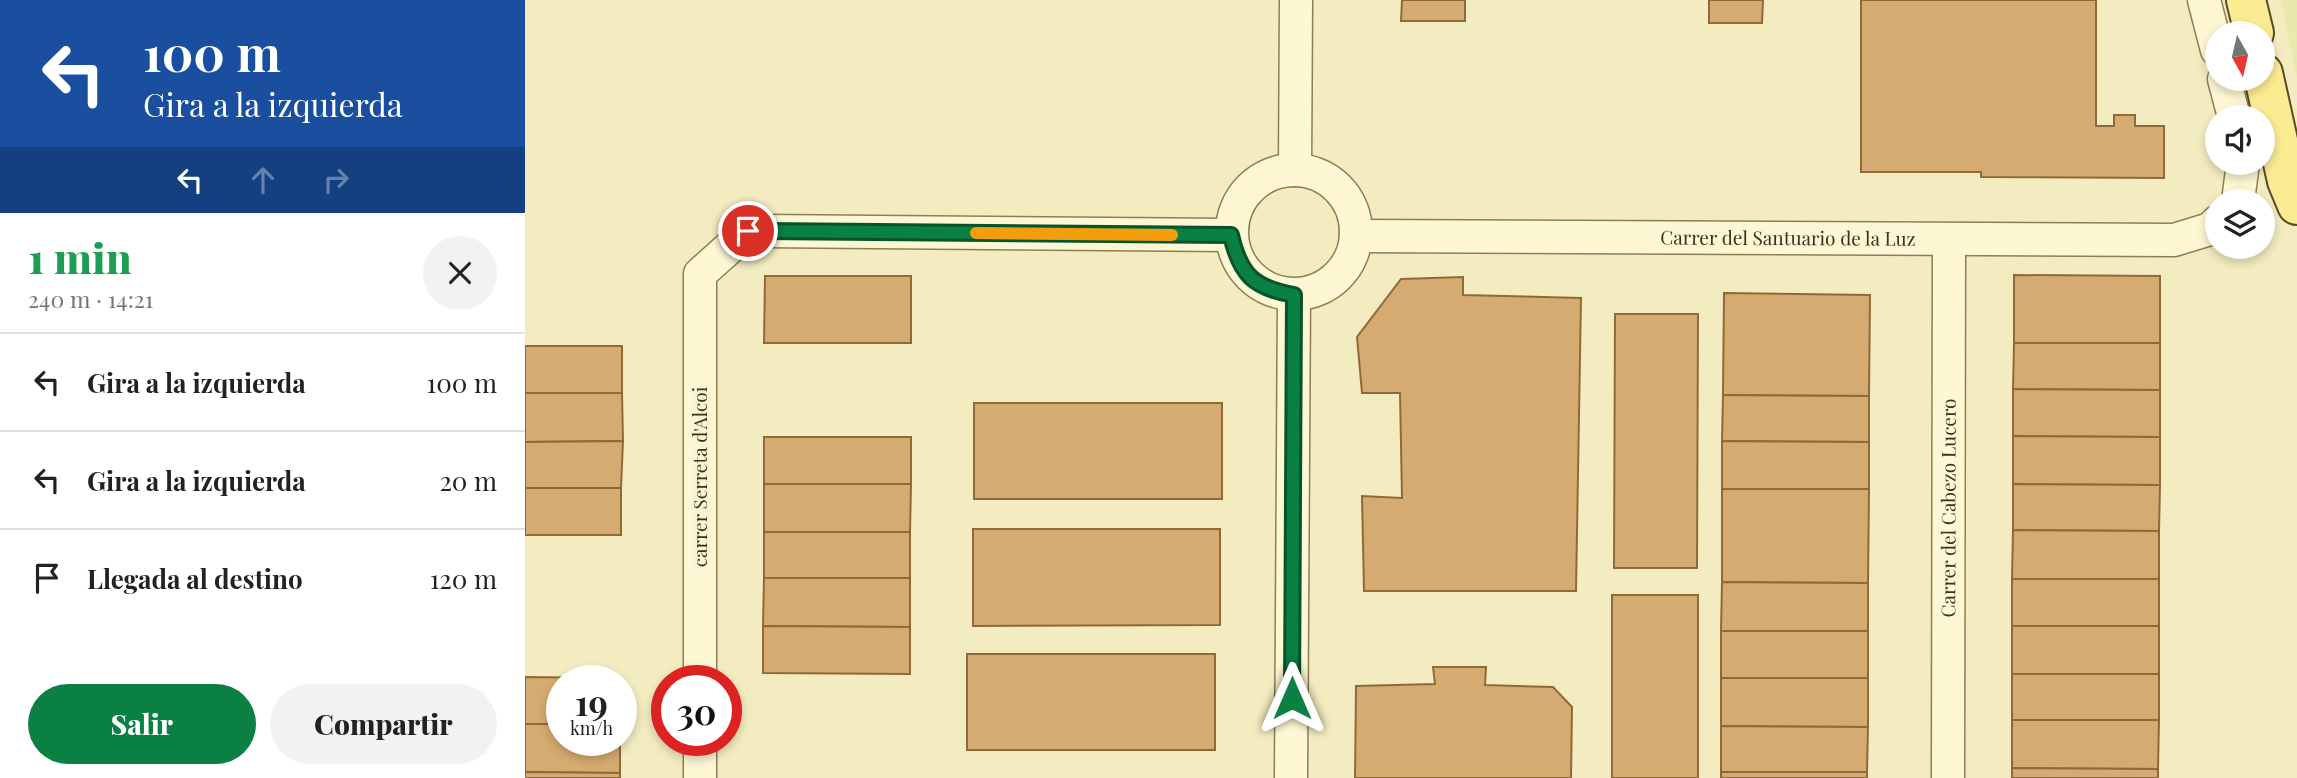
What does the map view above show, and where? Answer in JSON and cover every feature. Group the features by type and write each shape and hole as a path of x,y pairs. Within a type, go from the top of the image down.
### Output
{"main road":[{"path":"2246,0 2250,21"},
{"path":"2267,91 2287,181 2297,205"}],"street":[{"path":"1295,170 1296,0"},
{"path":"2204,0 2209,21"},
{"path":"1295,170 1316,174 1334,185 1351,207 1356,236 1354,251 1346,267 1322,288 1294,295 1272,291 1253,279 1236,258 1231,235 1235,211 1249,189 1268,176 1295,170"},
{"name":"carrer Serreta d'Alcoi","path":"700,665 700,274 748,231 1231,235"},
{"name":"Carrer del Santuario de la Luz","path":"1356,236 2174,240 2205,231"},
{"name":"Carrer del Cabezo Lucero","path":"1948,778 1949,240"},
{"path":"1291,778 1294,295"},
{"path":"700,756 700,778"}],"shaded area":[{"path":"2281,0 2297,0 2297,78"}],"building":[{"path":"1402,0 1465,0 1465,21 1401,21"},
{"path":"1709,0 1763,0 1762,23 1709,23"},
{"path":"1861,0 2096,0 2096,126 2114,126 2114,115 2135,115 2135,126 2164,126 2164,178 1981,177 1981,172 1861,172"},
{"path":"2014,275 2160,276 2160,343 2014,343"},
{"path":"765,276 911,276 911,343 764,343"},
{"path":"1463,277 1463,295 1581,298 1576,591 1364,591 1362,496 1402,498 1400,393 1362,393 1357,337 1401,279"},
{"path":"1724,293 1870,295 1869,396 1723,395"},
{"path":"1615,314 1698,314 1697,568 1614,568"},
{"path":"2014,343 2160,343 2160,390 2013,389"},
{"path":"525,346 622,346 622,393 525,393"},
{"path":"2013,389 2160,390 2160,437 2013,436"},
{"path":"525,393 622,393 623,441 525,442"},
{"path":"1723,395 1869,396 1869,442 1722,441"},
{"path":"974,403 1222,403 1222,499 974,499"},
{"path":"2013,436 2160,437 2160,485 2013,484"},
{"path":"764,437 911,437 911,484 764,484"},
{"path":"623,441 621,488 525,488 525,442"},
{"path":"1722,441 1869,442 1869,489 1722,489"},
{"path":"764,484 911,484 910,532 764,532"},
{"path":"2013,484 2160,485 2159,531 2013,530"},
{"path":"525,488 621,488 621,535 525,535"},
{"path":"1722,489 1869,489 1868,583 1722,582"},
{"path":"973,529 1220,529 1220,625 973,626"},
{"path":"2013,530 2159,531 2159,579 2012,579"},
{"path":"764,532 910,532 910,578 764,578"},
{"path":"764,578 910,578 910,627 763,626"},
{"path":"2012,579 2159,579 2159,626 2012,626"},
{"path":"1722,582 1868,583 1868,631 1721,631"},
{"path":"1612,595 1698,595 1698,778 1612,778"},
{"path":"763,626 910,627 910,674 763,673"},
{"path":"2012,626 2159,626 2159,674 2012,674"},
{"path":"1721,631 1868,631 1868,678 1721,678"},
{"path":"967,654 1215,654 1215,750 967,750"},
{"path":"1433,667 1486,667 1485,685 1553,687 1572,707 1571,778 1355,778 1356,686 1435,684"},
{"path":"2012,674 2159,674 2159,720 2012,720"},
{"path":"525,677 546,677 546,724 525,724"},
{"path":"1721,678 1868,678 1868,727 1721,726"},
{"path":"2012,720 2159,720 2158,769 2012,768"},
{"path":"525,724 546,724 546,756 620,756 620,773 525,772"},
{"path":"1721,726 1868,727 1867,772 1721,772"},
{"path":"2012,768 2158,769 2158,778 2012,778"},
{"path":"525,772 620,773 620,778 525,778"},
{"path":"1721,772 1867,772 1867,778 1721,778"}],"slow traffic":[{"path":"976,233 1172,235"}],"route":[{"path":"748,231 1231,235 1236,258 1253,279 1272,291 1294,295 1292,698"}]}
